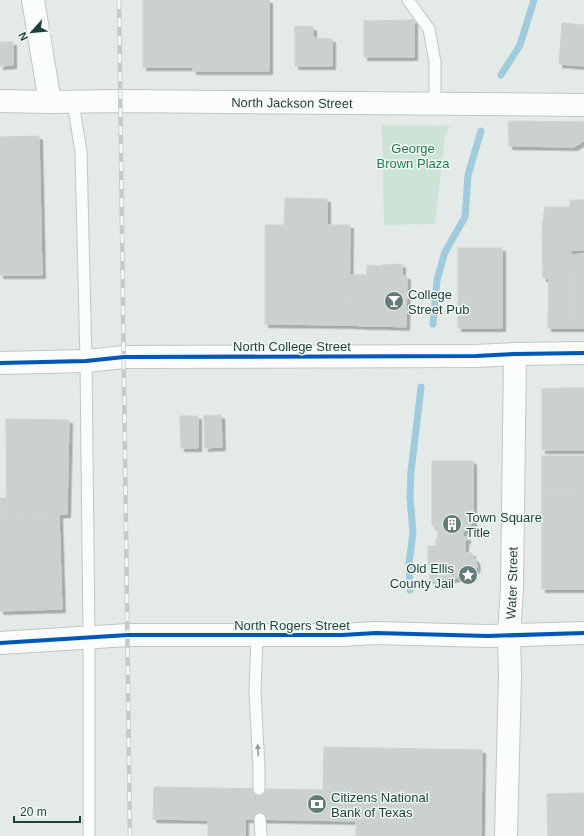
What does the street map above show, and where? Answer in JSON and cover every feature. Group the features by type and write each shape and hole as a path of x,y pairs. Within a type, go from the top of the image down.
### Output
{"street":[{"path":"33,0 50,102"},
{"name":"North Jackson Street","path":"0,101 584,105"},
{"name":"North College Street","path":"0,364 86,361 124,357 476,356 584,353"},
{"name":"Water Street","path":"506,836 510,676 509,634 512,588 514,354"},
{"name":"North Rogers Street","path":"0,643 128,635 342,636 376,633 488,636 584,632"}],"lane":[{"path":"408,0 429,29 435,62 435,104"},
{"path":"73,102 81,152 86,361 89,638 89,836"},
{"path":"257,635 255,692 259,789"},
{"path":"260,819 261,836"}],"green space":[{"name":"George Brown Plaza","path":"382,125 450,126 445,136 435,224 384,225"}],"building":[{"path":"143,0 269,0 269,71 193,71 193,67 143,67"},
{"path":"414,20 414,57 364,57 364,21"},
{"path":"562,23 584,25 584,66 559,64"},
{"path":"295,26 313,27 313,38 332,39 332,66 295,66"},
{"path":"0,42 13,42 13,65 0,66"},
{"path":"508,121 584,122 584,141 574,147 509,146"},
{"path":"39,136 42,275 0,275 0,137"},
{"path":"285,198 327,199 327,225 350,225 349,325 265,324 265,225 284,225"},
{"path":"570,200 584,200 584,250 571,250"},
{"path":"545,207 570,207 572,328 548,328 549,278 543,278 542,227"},
{"path":"458,248 502,248 502,328 458,328"},
{"path":"584,254 584,328 572,328 571,255"},
{"name":"College Street Pub","path":"402,264 402,276 407,276 406,327 382,326 382,265"},
{"path":"367,265 382,266 382,326 366,326"},
{"path":"350,275 367,275 366,326 349,325"},
{"path":"566,388 584,388 584,450 566,450"},
{"path":"566,388 566,450 542,450 542,389"},
{"path":"221,415 222,447 205,448 204,416"},
{"path":"180,416 198,416 198,448 181,448"},
{"path":"6,419 69,420 67,514 7,517"},
{"path":"542,456 584,456 584,490 542,490"},
{"name":"Town Square Title","path":"432,461 473,461 473,523 463,532 463,537 467,537 467,540 465,541 465,553 472,553 472,556 476,560 477,568 470,574 457,575 457,578 445,580 445,583 441,586 435,584 434,579 430,581 430,565 428,565 428,546 436,546 436,539 438,539 438,532 432,525"},
{"path":"542,490 584,490 584,589 542,589"},
{"path":"0,498 6,498 7,517 59,515 62,609 0,611"},
{"name":"Citizens National Bank of Texas","path":"324,747 482,750 481,836 356,836 356,821 245,819 245,836 208,836 208,820 153,819 154,787 323,790"},
{"path":"584,793 584,836 548,836 547,794"}],"waterway":[{"path":"501,75 520,45 534,0"},
{"path":"433,324 437,280 445,252 465,217 468,175 481,131"},
{"path":"410,590 409,563 413,533 410,498 411,472 421,387"}],"railway":[{"path":"119,0 130,836"}],"cycle path":[{"path":"0,363 86,361 124,357 476,356 584,353"},
{"path":"0,643 128,635 342,635 376,633 488,636 584,633"}],"place":[{"name":"College Street Pub","path":"394,301"},
{"name":"Town Square Title","path":"452,524"},
{"name":"Old Ellis County Jail","path":"468,575"},
{"name":"Citizens National Bank of Texas","path":"317,804"}]}
